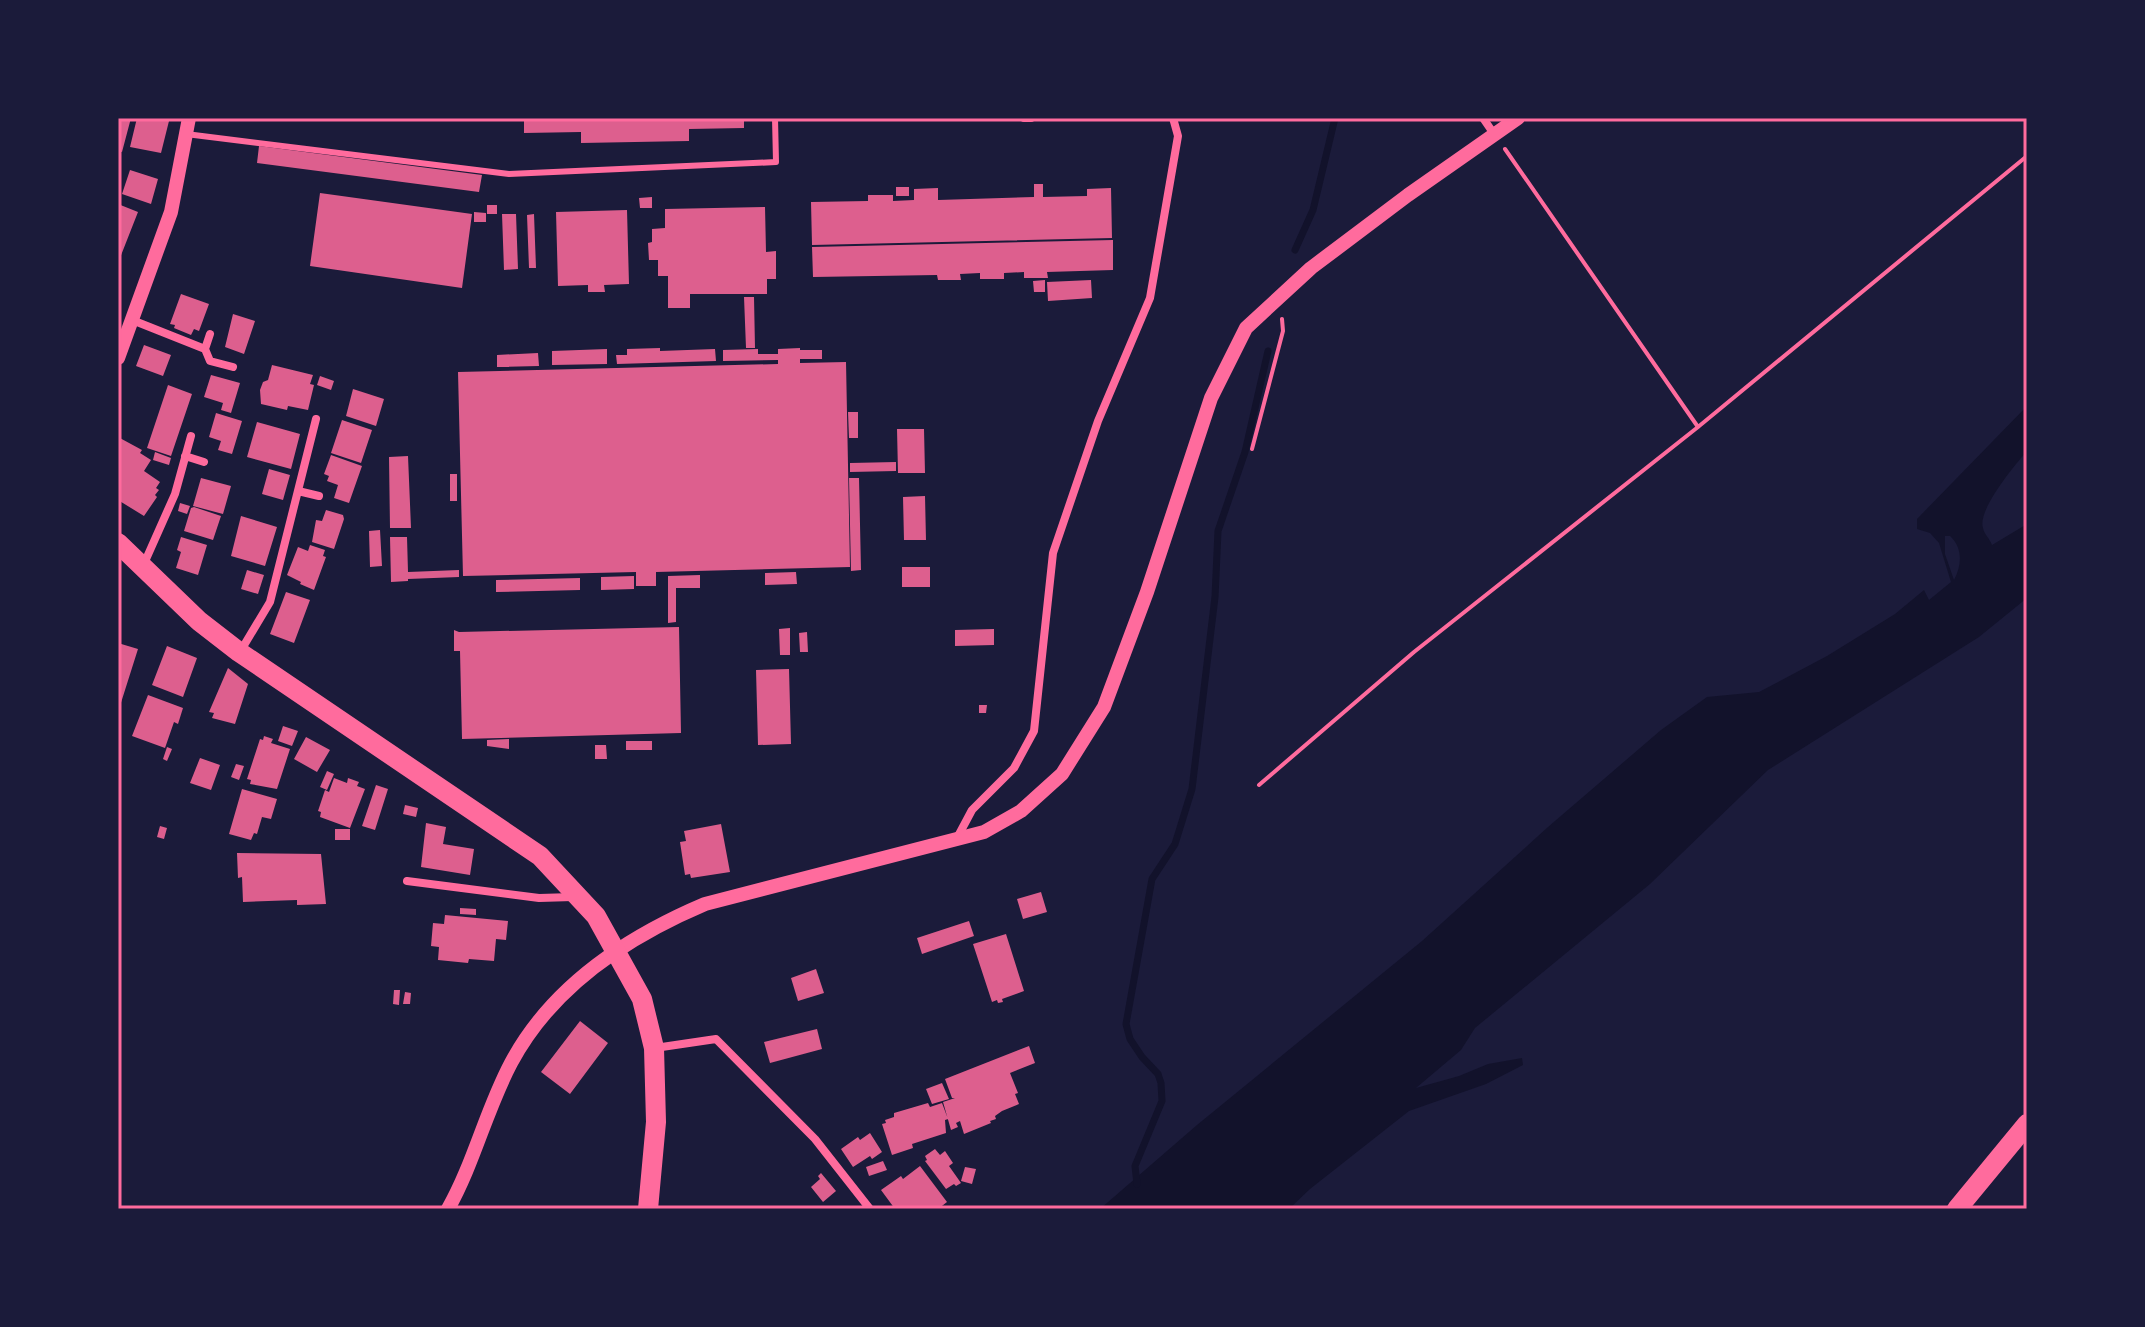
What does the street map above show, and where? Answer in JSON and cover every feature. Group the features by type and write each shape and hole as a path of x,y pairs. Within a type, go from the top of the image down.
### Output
{"main road":[{"path":"118,543 199,621 239,652 540,856 596,916 642,999 654,1048 656,1122 648,1209"},
{"path":"1957,1209 2027,1124"}],"street":[{"path":"118,358 171,212 189,118"},
{"path":"1024,118 1031,118"},
{"path":"955,841 972,810 1014,768 1034,731 1053,553 1098,421 1150,298 1178,136 1173,118"},
{"path":"1483,118 1494,134"},
{"path":"448,1209 511,1063 564,992 589,970 674,917 705,904 984,832 1021,811 1062,774 1104,707 1211,398 1246,328 1311,268 1518,118"},
{"path":"132,320 205,349"},
{"path":"210,334 205,349 210,361 233,367"},
{"path":"239,652 270,602 316,419"},
{"path":"143,567 175,494 191,436"},
{"path":"185,456 204,462"},
{"path":"298,491 319,496"},
{"path":"407,881 539,898 580,897"},
{"path":"654,1048 716,1039 815,1139 870,1209"}],"lane":[{"path":"186,134 509,174 776,162 775,118"}],"path":[{"path":"1494,134 1698,427"},
{"path":"1259,785 1414,652 1698,427 2027,156"},
{"path":"1252,449 1283,331 1278,298"}],"shaded area":[{"path":"2027,406 2027,451 1998,488 1983,520 1984,530 1992,545 2027,524 2027,598 1979,637 1768,770 1650,884 1475,1028 1461,1050 1416,1088 1488,1064 1522,1058 1523,1065 1486,1084 1409,1111 1289,1209 1100,1209 1197,1125 1422,941 1661,730 1707,697 1759,692 1827,656 1895,614 1924,590 1929,600 1951,582 1939,543 1930,533 1917,529 1917,519","holes":["1945,536 1950,536 1960,557 1954,580 1945,554"]}],"building":[{"path":"118,118 131,118 122,152 118,151"},
{"path":"137,118 169,121 161,153 130,147"},
{"path":"524,118 744,118 744,128 689,129 689,141 581,143 581,132 524,133"},
{"path":"259,146 482,175 479,192 257,163"},
{"path":"130,170 158,179 151,204 122,194"},
{"path":"1034,184 1043,184 1043,197 1087,196 1087,189 1111,188 1112,238 812,245 811,202 868,201 868,195 893,195 893,201 914,200 914,189 938,188 938,200 1034,197"},
{"path":"896,187 909,187 909,196 896,196"},
{"path":"320,193 472,214 462,288 310,266"},
{"path":"652,197 652,208 640,208 639,198"},
{"path":"118,204 138,212 118,263"},
{"path":"487,205 497,205 497,214 487,214"},
{"path":"765,207 766,252 776,251 776,279 767,279 767,294 690,294 690,308 668,308 668,276 658,276 658,260 649,260 648,243 652,242 652,229 665,228 665,209"},
{"path":"627,210 629,284 604,285 605,292 588,292 588,285 558,286 556,212"},
{"path":"474,212 486,213 486,222 474,222"},
{"path":"502,214 516,214 518,269 504,270"},
{"path":"534,214 536,268 529,268 527,215"},
{"path":"1113,240 1113,270 1047,272 1048,278 1024,278 1024,272 1004,273 1004,279 980,279 980,273 960,274 961,280 938,280 937,275 813,277 812,247"},
{"path":"1045,280 1045,292 1034,292 1033,281"},
{"path":"1091,280 1092,298 1048,301 1047,282"},
{"path":"181,294 209,304 199,331 194,329 191,335 170,324"},
{"path":"744,297 754,297 755,348 746,348"},
{"path":"233,314 255,321 244,354 225,347"},
{"path":"144,345 171,355 163,376 136,366"},
{"path":"660,348 660,351 715,349 716,361 617,364 616,355 627,355 627,349"},
{"path":"607,349 607,364 552,365 552,351"},
{"path":"758,349 758,354 778,354 778,349 822,350 822,359 800,359 800,363 846,362 850,567 656,572 656,586 636,586 636,572 463,576 458,372 778,364 778,360 723,361 723,350"},
{"path":"538,353 539,366 497,367 497,355"},
{"path":"272,365 313,375 310,384 314,385 308,410 288,406 287,410 261,404 260,390 263,382 268,380"},
{"path":"211,375 240,383 231,413 221,410 223,403 204,397"},
{"path":"320,376 334,381 331,390 317,385"},
{"path":"168,385 192,394 171,456 147,448"},
{"path":"353,389 384,399 376,426 346,416"},
{"path":"848,412 858,412 858,438 849,438"},
{"path":"216,413 242,421 232,454 218,450 221,441 209,437"},
{"path":"342,420 372,430 361,463 331,453"},
{"path":"257,422 300,434 291,469 247,457"},
{"path":"897,429 924,429 925,473 898,473"},
{"path":"118,437 142,450 140,453 151,460 144,471 160,482 156,488 159,490 155,495 157,497 144,516 118,500"},
{"path":"155,452 171,458 169,465 153,460"},
{"path":"331,455 362,466 349,503 334,498 338,485 327,481 329,476 324,474"},
{"path":"408,456 411,528 390,528 389,457"},
{"path":"896,462 896,471 850,472 850,463"},
{"path":"269,469 290,475 283,500 262,494"},
{"path":"450,474 457,474 457,501 450,501"},
{"path":"201,478 231,486 223,514 193,506"},
{"path":"849,478 859,478 861,570 851,571"},
{"path":"925,496 926,540 904,540 903,497"},
{"path":"180,503 190,506 187,514 178,511"},
{"path":"194,507 221,516 213,540 184,531"},
{"path":"326,510 343,515 344,519 334,549 312,542 316,520 322,521"},
{"path":"241,516 277,527 265,566 231,556"},
{"path":"380,530 382,566 370,567 369,531"},
{"path":"181,537 207,545 198,575 176,568"},
{"path":"390,537 407,537 408,572 459,570 459,577 391,582"},
{"path":"310,545 325,550 323,556 326,557 314,590 287,575 298,547 308,551"},
{"path":"902,567 930,567 930,587 902,587"},
{"path":"247,570 264,575 258,594 241,589"},
{"path":"796,572 797,584 765,585 765,573"},
{"path":"700,575 700,588 676,588 676,622 668,623 668,576"},
{"path":"634,576 634,589 601,590 601,577"},
{"path":"580,578 580,590 496,592 496,580"},
{"path":"286,592 310,600 294,643 270,634"},
{"path":"679,627 681,733 462,739 460,651 454,651 454,630"},
{"path":"790,628 790,655 780,655 779,629"},
{"path":"994,629 994,645 955,646 955,630"},
{"path":"807,632 808,652 800,652 799,633"},
{"path":"118,643 138,649 119,709 118,709"},
{"path":"167,646 197,658 183,697 152,685"},
{"path":"228,668 248,684 235,724 212,718 214,713 209,712"},
{"path":"789,669 791,744 758,745 756,670"},
{"path":"148,695 183,708 178,724 174,722 165,748 132,736"},
{"path":"979,705 987,705 986,713 979,713"},
{"path":"283,726 298,731 292,746 278,741"},
{"path":"264,736 273,739 271,743 290,749 277,789 250,784 251,780 247,779 260,739 263,740"},
{"path":"306,737 330,750 317,772 294,759"},
{"path":"509,739 509,749 487,746 487,740"},
{"path":"626,741 652,741 652,750 626,750"},
{"path":"595,745 606,745 607,759 595,759"},
{"path":"167,747 172,749 167,761 163,759"},
{"path":"200,758 220,765 211,790 190,783"},
{"path":"236,764 244,766 239,780 231,777"},
{"path":"327,771 334,774 327,790 320,787"},
{"path":"334,778 347,783 348,778 359,782 357,786 365,789 350,828 320,817 321,812 318,811 325,790 329,792"},
{"path":"376,785 388,789 375,830 362,826"},
{"path":"242,789 277,799 271,819 262,817 257,834 254,833 251,840 229,834"},
{"path":"405,805 418,808 416,817 403,814"},
{"path":"426,823 446,827 443,844 474,849 470,875 421,867"},
{"path":"721,824 730,872 691,878 690,874 685,875 680,842 686,841 684,831"},
{"path":"160,826 167,828 164,839 157,837"},
{"path":"335,829 350,829 350,840 335,840"},
{"path":"237,853 321,854 326,904 297,905 297,900 243,902"},
{"path":"1041,892 1047,912 1023,919 1017,899"},
{"path":"460,908 476,909 476,915 460,914"},
{"path":"445,915 508,921 506,940 496,939 494,961 469,959 468,963 438,960 439,947 431,946 433,923 444,924"},
{"path":"969,921 974,936 922,954 917,938"},
{"path":"1006,934 1024,991 998,1003 997,1000 992,1002 973,944"},
{"path":"816,969 824,993 798,1001 791,978"},
{"path":"394,990 400,990 399,1005 393,1004"},
{"path":"405,992 411,993 410,1004 403,1004"},
{"path":"580,1021 608,1043 570,1094 541,1072"},
{"path":"817,1029 822,1049 770,1063 764,1042"},
{"path":"1029,1046 1035,1063 1010,1073 1019,1104 1002,1111 991,1123 964,1134 960,1121 956,1123 958,1127 951,1130 943,1102 955,1098 952,1098 945,1079"},
{"path":"942,1083 949,1099 932,1104 926,1089"},
{"path":"928,1103 930,1107 942,1103 948,1119 945,1120 946,1133 912,1144 913,1148 892,1155 882,1124 894,1117 894,1113"},
{"path":"870,1133 882,1152 853,1167 841,1149"},
{"path":"935,1149 940,1155 945,1151 953,1163 949,1166 961,1183 946,1189 925,1161 925,1156"},
{"path":"883,1161 887,1170 869,1176 866,1167"},
{"path":"920,1166 947,1202 938,1209 927,1206 923,1209 895,1209 881,1190"},
{"path":"965,1167 976,1169 972,1184 961,1181"},
{"path":"821,1173 836,1191 823,1202 811,1187 820,1179 818,1176"}],"waterway":[{"path":"1295,250 1313,210 1335,118"},
{"path":"1137,1184 1135,1166 1162,1101 1161,1083 1158,1074 1130,1039 1126,1024 1152,879 1175,844 1192,789 1215,597 1218,531 1245,452 1268,351"}]}
